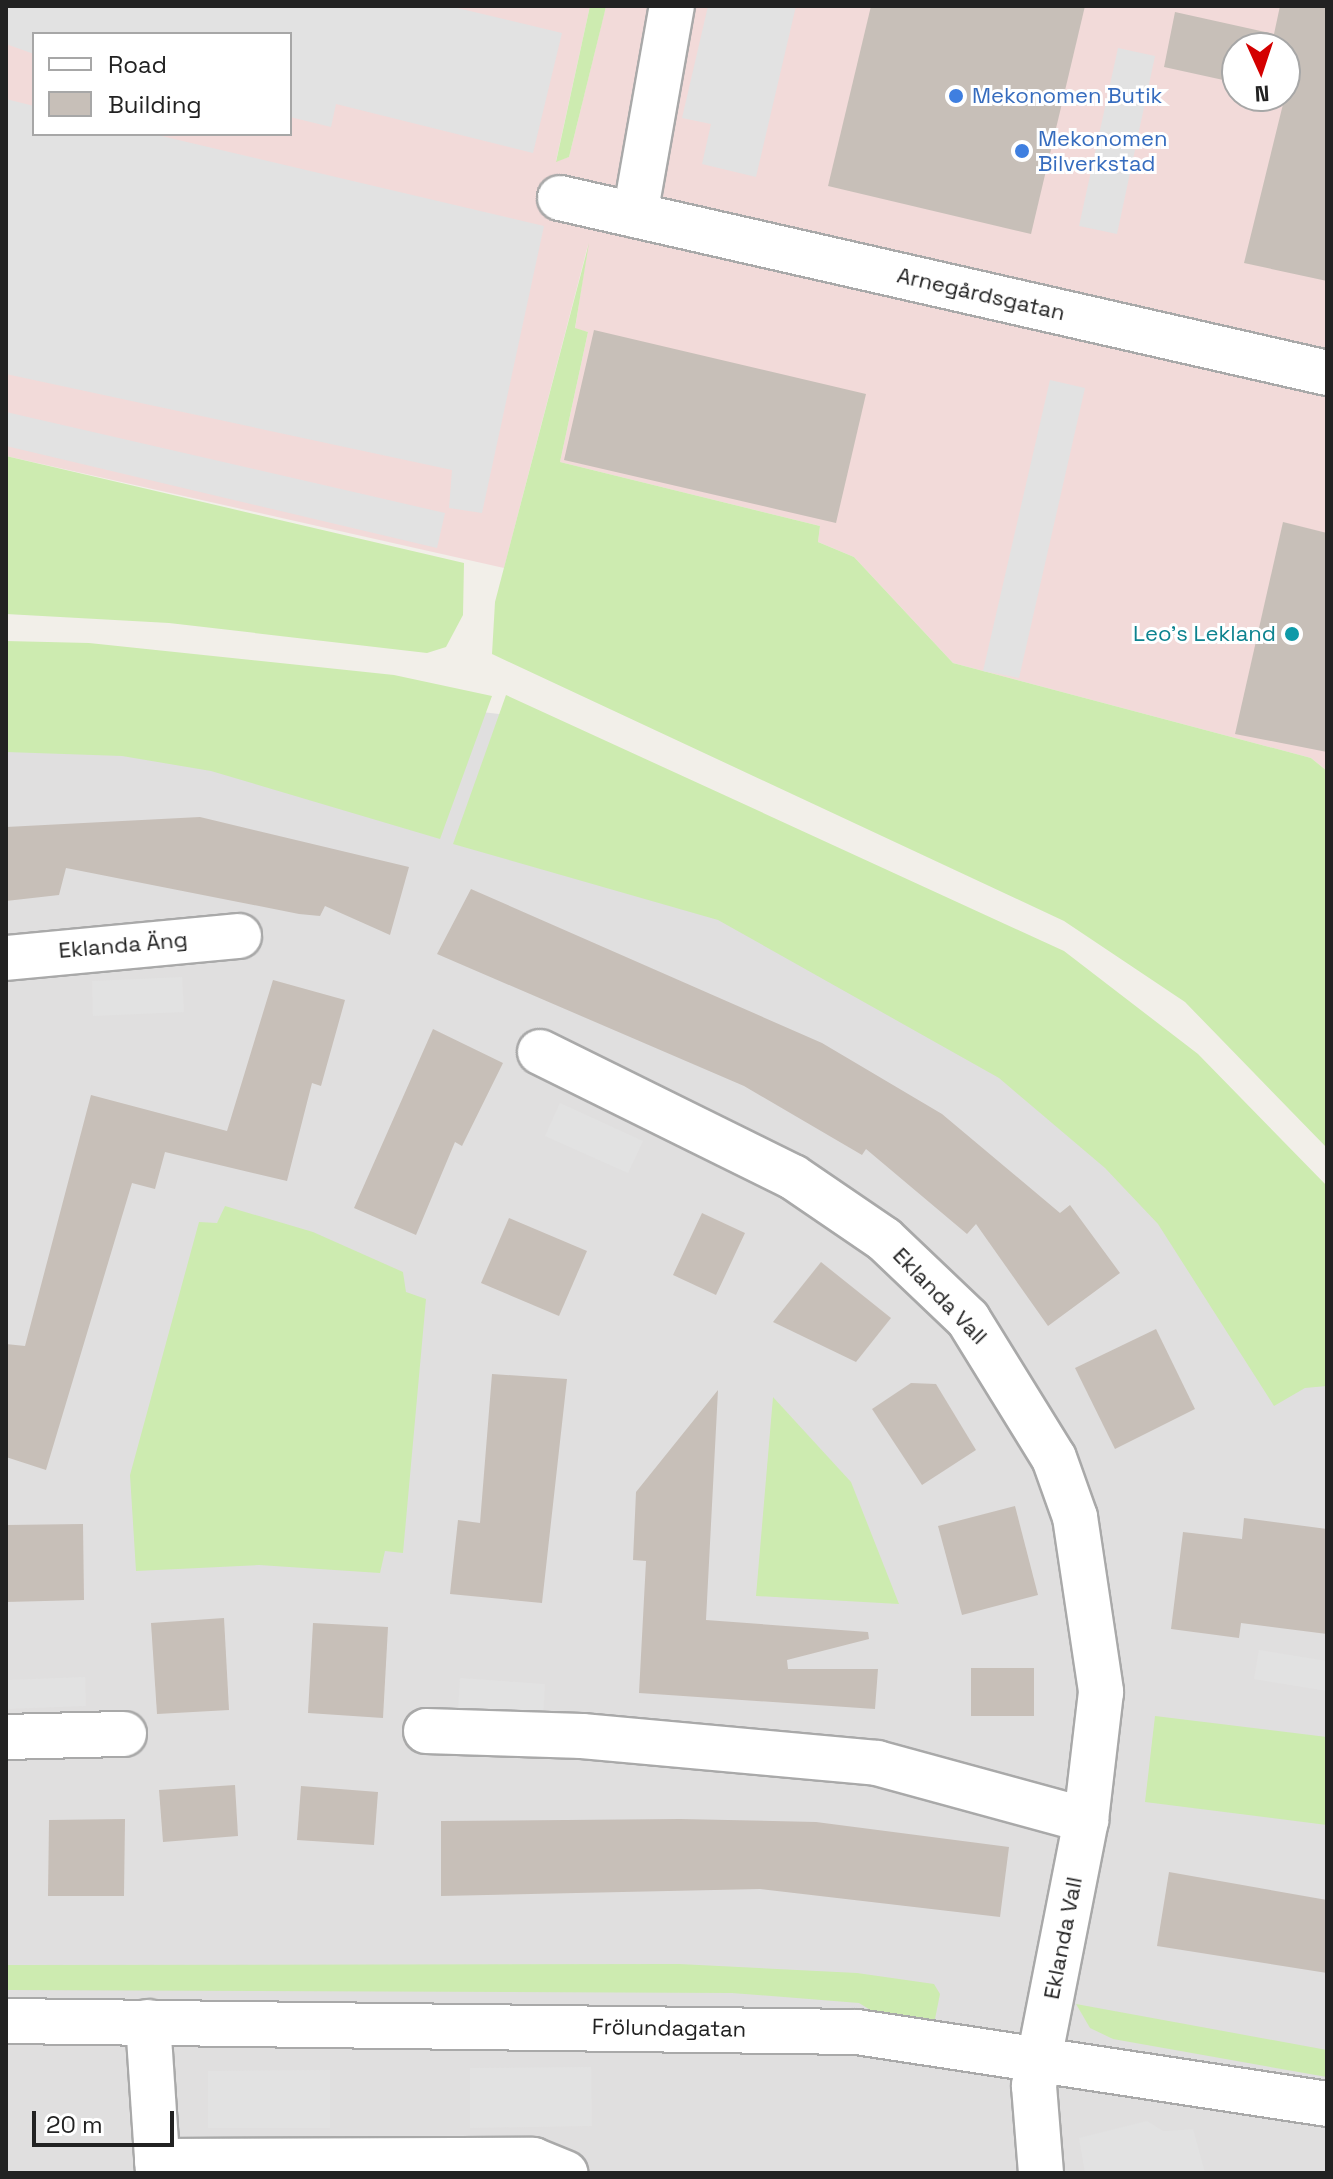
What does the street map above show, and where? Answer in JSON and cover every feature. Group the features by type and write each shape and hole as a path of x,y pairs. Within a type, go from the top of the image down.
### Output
{"street":[{"path":"635,215 672,6"},
{"name":"Arnegårdsgatan","path":"560,198 1327,373"},
{"name":"Eklanda Äng","path":"6,958 239,936"},
{"name":"Eklanda Vall","path":"540,1052 843,1208 924,1276 1001,1363 1054,1458 1075,1517 1098,1632 1101,1692 1086,1820 1039,2055 1033,2105 1041,2173"},
{"path":"426,1731 582,1736 877,1763 1086,1820"},
{"path":"6,1737 124,1734"},
{"name":"Frölundagatan","path":"6,2021 843,2032 1039,2055 1327,2104"},
{"path":"148,2022 158,2167 533,2160 565,2173"}],"shaded area":[{"path":"6,6 590,6 556,161 569,157 606,6 1327,6 1327,771 1311,758 953,663 854,557 818,542 820,526 560,462 588,332 575,329 588,245 504,568 6,456"},
{"path":"6,6 449,6 562,33 533,153 336,104 331,127 292,117 292,32 32,32 32,53 6,44"},
{"path":"708,6 796,6 756,177 702,164 711,124 682,118"},
{"path":"1118,48 1155,56 1117,234 1079,226"},
{"path":"6,99 32,106 32,136 162,136 544,226 482,513 449,508 452,470 6,374"},
{"path":"1050,380 1085,388 1019,678 983,671"},
{"path":"6,412 445,513 437,548 6,446"},
{"path":"6,654 507,715 1327,1194 1327,2173 6,2173"},
{"path":"182,977 184,1012 93,1016 92,981"},
{"path":"560,1103 643,1141 628,1173 545,1136"},
{"path":"1259,1650 1327,1661 1327,1691 1254,1679"},
{"path":"85,1677 86,1706 6,1709 6,1680"},
{"path":"460,1678 545,1684 543,1718 458,1713"},
{"path":"591,2067 592,2126 470,2128 470,2068"},
{"path":"330,2070 330,2128 208,2128 208,2071"},
{"path":"1147,2121 1163,2131 1193,2129 1205,2173 1085,2173 1079,2138"}],"green space":[{"path":"590,6 606,6 569,157 556,162"},
{"path":"589,243 575,328 588,332 560,462 820,526 818,542 854,557 953,663 1311,758 1327,771 1327,1148 1185,1002 1064,921 492,654 495,602"},
{"path":"6,456 464,563 463,615 446,647 427,653 169,623 6,614"},
{"path":"6,641 89,643 394,675 492,696 440,839 211,771 122,756 6,752"},
{"path":"506,695 1064,951 1198,1054 1327,1186 1327,1386 1305,1388 1274,1406 1158,1224 1105,1168 999,1078 718,920 453,844"},
{"path":"225,1206 313,1232 403,1272 406,1292 426,1299 403,1553 385,1551 380,1573 259,1565 136,1571 130,1475 199,1222 217,1223"},
{"path":"773,1397 851,1482 899,1604 756,1596"},
{"path":"1155,1716 1327,1737 1327,1825 1145,1802"},
{"path":"679,1964 857,1973 934,1984 940,1994 935,2019 916,2019 880,2016 859,2003 732,1993 6,1990 6,1965"},
{"path":"1076,2004 1327,2050 1327,2077 1113,2039 1090,2028"}],"building":[{"name":"Mekonomen Butik","path":"871,6 1085,6 1031,234 828,186"},
{"path":"1280,6 1327,6 1327,281 1244,263 1281,112 1301,112 1301,32 1274,32"},
{"path":"1175,12 1265,32 1221,32 1221,79 1164,67"},
{"path":"594,330 866,394 836,523 564,460"},
{"name":"Leo's Lekland","path":"1283,522 1327,533 1327,752 1235,734"},
{"path":"200,817 409,867 390,935 325,906 320,916 299,914 66,868 59,895 6,901 6,827"},
{"path":"471,889 822,1043 942,1114 1060,1213 1070,1205 1120,1273 1048,1326 976,1224 967,1234 866,1149 862,1155 744,1086 437,954"},
{"path":"273,980 345,1000 321,1086 312,1083 287,1181 165,1152 155,1189 132,1183 46,1470 6,1457 6,1344 25,1346 91,1095 227,1131"},
{"path":"433,1029 503,1063 462,1146 455,1142 416,1235 354,1208"},
{"path":"702,1213 745,1233 716,1295 673,1275"},
{"path":"509,1218 587,1251 559,1316 481,1283"},
{"path":"821,1262 891,1318 856,1362 773,1322"},
{"path":"1156,1329 1195,1409 1115,1449 1075,1368"},
{"path":"492,1374 567,1379 542,1603 450,1594 458,1520 480,1523"},
{"path":"911,1383 936,1384 976,1450 922,1485 872,1409"},
{"path":"718,1390 706,1620 868,1632 869,1639 787,1660 788,1669 878,1669 875,1709 639,1693 646,1561 633,1560 636,1492"},
{"path":"1015,1506 1038,1595 962,1615 938,1526"},
{"path":"1244,1518 1327,1529 1327,1634 1241,1623 1239,1638 1171,1629 1183,1532 1242,1539"},
{"path":"83,1524 84,1600 6,1602 6,1525"},
{"path":"224,1618 229,1710 157,1714 151,1623"},
{"path":"313,1623 388,1627 383,1718 308,1713"},
{"path":"971,1668 1034,1668 1034,1716 971,1716"},
{"path":"235,1785 238,1836 163,1842 159,1790"},
{"path":"301,1786 378,1792 374,1845 297,1840"},
{"path":"125,1819 124,1896 48,1896 49,1820"},
{"path":"680,1819 816,1822 1009,1847 1000,1917 760,1889 441,1896 441,1821"},
{"path":"1169,1872 1327,1900 1327,1973 1157,1946"}],"place":[{"name":"Mekonomen Butik","path":"956,96"},
{"name":"Mekonomen Bilverkstad","path":"1022,151"},
{"name":"Leo's Lekland","path":"1292,634"}]}
